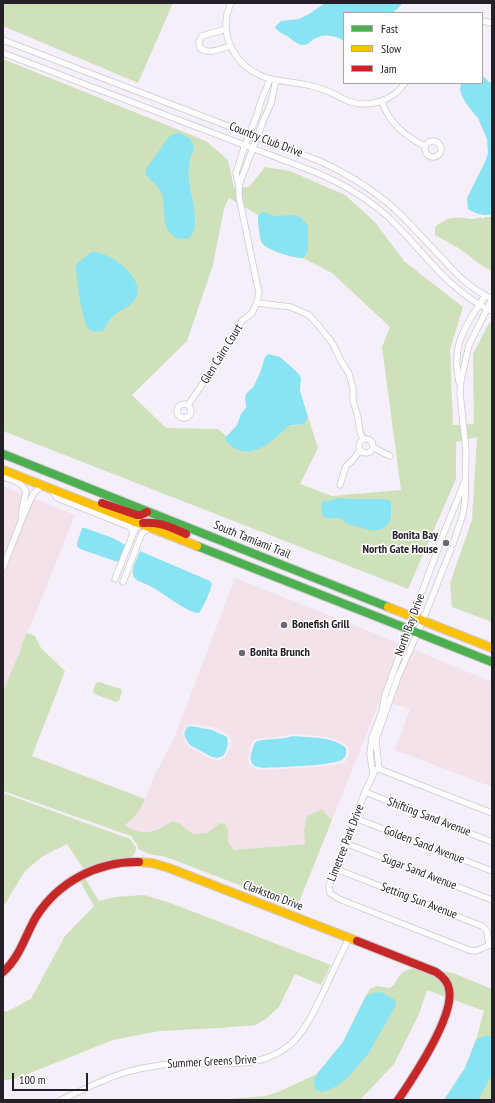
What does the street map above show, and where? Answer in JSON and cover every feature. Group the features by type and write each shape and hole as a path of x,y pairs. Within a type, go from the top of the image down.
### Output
{"main road":[{"name":"South Tamiami Trail","path":"3,454 492,648"},
{"name":"South Tamiami Trail","path":"3,470 492,662"},
{"path":"77,498 108,504 135,514 140,515 147,512"},
{"path":"141,524 149,522 159,523 192,536 232,545"},
{"name":"Clarkston Drive","path":"3,972 17,957 36,917 44,906 53,896 70,882 86,872 116,863 145,862 169,868 436,972 446,981 450,994 448,1006 435,1040 421,1066 398,1100"}],"street":[{"path":"231,3 227,15 226,29 230,46 246,66 256,72 273,79 318,87 358,104 371,104 382,101 392,96 404,84"},
{"path":"226,29 202,36 199,42 200,48 204,52 210,52 230,46"},
{"name":"Country Club Drive","path":"3,40 322,162 341,171 370,188 388,202 459,276 472,288 492,299"},
{"name":"Country Club Drive","path":"3,53 332,179 358,194 386,216 452,285 468,298 489,310"},
{"path":"273,79 249,134 236,173 239,185 239,197 259,293 257,303 291,307 309,315 318,324 333,344 340,359 350,374 353,388 353,401 363,439"},
{"path":"239,185 271,103 273,79"},
{"path":"382,101 386,112 393,123 408,136 425,146"},
{"name":"North Bay Drive","path":"460,389 456,370 457,351 465,328 485,296"},
{"name":"North Bay Drive","path":"378,769 377,736 398,677 423,620 463,514 465,500 466,451 461,411 461,380 469,345 489,310 492,299"},
{"name":"Glen Cairn Court","path":"188,405 221,357 236,330 252,313 257,303"},
{"path":"340,485 346,466 352,461 360,450 359,443 363,439 369,438 373,442 374,448"},
{"path":"360,450 368,453 374,448"},
{"path":"374,448 390,456"},
{"path":"3,477 24,486 26,489 22,519"},
{"name":"North Bay Drive","path":"373,774 370,752 372,738 382,711 385,695 412,616 465,480"},
{"path":"3,568 33,494 43,485"},
{"path":"51,488 57,498 130,527 134,534"},
{"path":"115,579 136,528 141,524"},
{"path":"123,582 142,533 150,527"},
{"path":"370,752 377,751"},
{"path":"378,769 492,813"},
{"name":"Limetree Park Drive","path":"378,769 375,770 373,774 345,843 329,886 330,892 339,899 469,950 476,951 491,945"},
{"name":"Shifting Sand Avenue","path":"365,792 492,842"},
{"name":"Golden Sand Avenue","path":"355,818 492,871"},
{"name":"Sugar Sand Avenue","path":"345,843 492,900"},
{"name":"Setting Sun Avenue","path":"336,869 482,926 486,930 491,945"},
{"name":"Summer Greens Drive","path":"61,1100 120,1074 156,1065 187,1063 249,1063 275,1055 292,1043 310,1020 349,938"}],"shaded area":[{"path":"3,486 75,515 3,691"},
{"path":"235,578 492,682 492,787 395,750 410,709 380,700 332,820 322,809 304,832 305,844 234,850 228,842 228,830 213,828 207,833 193,834 180,824 141,833 127,828 125,825 131,820 145,801 153,778 173,741","holes":["191,724 213,727 229,735 231,741 230,747 225,757 219,760 211,759 189,747 185,742 182,733 185,726","293,734 328,737 337,740 344,743 348,747 348,756 345,762 317,767 263,770 256,769 250,765 248,760 251,744 254,740"]}],"green space":[{"path":"3,3 173,3 138,83 3,26"},
{"path":"3,59 206,141 228,160 234,188 249,187 265,167 290,171 345,195 375,222 404,261 463,307 450,350 453,425 474,424 473,354 489,323 492,323 492,622 452,607 450,583 472,520 477,437 456,442 456,479 408,589 3,431","holes":["229,198 258,215 261,242 267,247 289,256 303,258 332,273 390,327 382,347 401,490 332,496 300,484 318,448 308,417 304,424 288,426 281,433 226,441 226,436 218,429 166,428 132,395 187,341 213,265 224,208"]},
{"path":"457,217 476,219 480,217 483,219 485,217 492,217 492,271 460,249 435,235 435,227 445,220"},
{"path":"27,633 35,636 41,648 65,671 32,756 145,799 137,813 125,825 129,828 139,832 149,832 159,829 173,821 180,824 193,834 207,833 220,823 225,824 228,830 228,842 234,850 305,844 304,832 307,816 322,809 332,820 297,907 166,857 149,854 138,849 138,846 131,836 3,791 3,691"},
{"path":"99,682 121,689 122,692 119,701 116,702 94,694 93,691 96,683"},
{"path":"3,793 130,839 136,847 135,853 130,859 114,860 90,866 94,873 85,878 99,901 115,897 144,895 168,902 331,965 321,985 295,974 279,1007 267,1018 256,1025 159,1031 113,1040 15,1079 3,1080 3,1012 31,999 65,936 94,906 76,874 83,868 67,844 43,856 25,871 3,907"},
{"path":"416,967 453,973 492,989 492,1100 444,1100 465,1068 476,1040 484,1011 427,990 419,1014 394,1064 360,1100 217,1100 265,1096 278,1092 317,1074 343,1042 370,989 376,986 390,988 403,972"}],"water":[{"path":"325,3 403,3 394,12 343,12 343,40 337,37 326,35 318,37 307,44 301,45 277,30 275,27 281,21 299,19"},
{"path":"483,76 492,83 492,214 483,215 468,209 467,198 488,154 487,139 478,118 468,106 460,90 461,84 483,84"},
{"path":"179,133 189,138 194,146 190,158 188,173 195,222 193,234 189,238 184,239 177,238 168,230 161,191 146,175 146,169 168,138 173,134"},
{"path":"263,212 274,216 294,215 300,217 308,226 308,252 303,258 281,254 262,243 259,234 258,215"},
{"path":"91,252 105,255 121,264 134,278 138,293 129,306 115,314 103,331 99,332 91,331 86,324 77,278 76,265"},
{"path":"268,354 280,357 298,373 301,378 300,391 308,417 304,424 292,425 267,444 253,451 247,452 233,447 226,441 226,436 237,425 241,414 246,408 246,394 254,386 265,357"},
{"path":"340,498 386,499 391,502 391,517 389,523 384,528 374,531 348,524 340,518 328,518 323,516 321,510 322,502"},
{"path":"82,528 113,538 125,545 118,562 80,549 77,546 77,543"},
{"path":"140,551 210,581 212,584 210,591 199,613 188,609 135,579 133,569"},
{"path":"191,726 212,730 227,737 227,747 223,756 217,758 212,757 190,745 184,734 187,727"},
{"path":"293,736 321,738 334,741 346,748 346,755 343,759 338,761 318,765 263,768 252,764 251,754 256,742 262,740 282,739"},
{"path":"376,992 384,993 395,1000 396,1005 368,1054 349,1076 337,1086 323,1092 315,1090 314,1080 317,1074 343,1042 366,996"},
{"path":"484,1036 492,1036 492,1074 478,1100 444,1100 465,1068 476,1040"}],"traffic: fast":[{"path":"3,454 388,607"},
{"path":"197,546 492,662"}],"traffic: slow":[{"path":"3,470 197,546"},
{"path":"388,607 492,648"},
{"path":"139,862 152,863 169,868 357,941"}],"traffic: jam":[{"path":"102,503 137,515 147,512"},
{"path":"143,523 160,524 186,534"},
{"path":"3,972 14,960 36,917 45,905 67,884 80,876 109,865 139,862"},
{"path":"357,941 436,972 444,979 449,989 449,1000 446,1014 439,1030 422,1062 398,1100"}],"place":[{"name":"Bonita Bay North Gate House","path":"446,543"},
{"name":"Bonefish Grill","path":"284,625"},
{"name":"Bonita Brunch","path":"242,653"}]}
